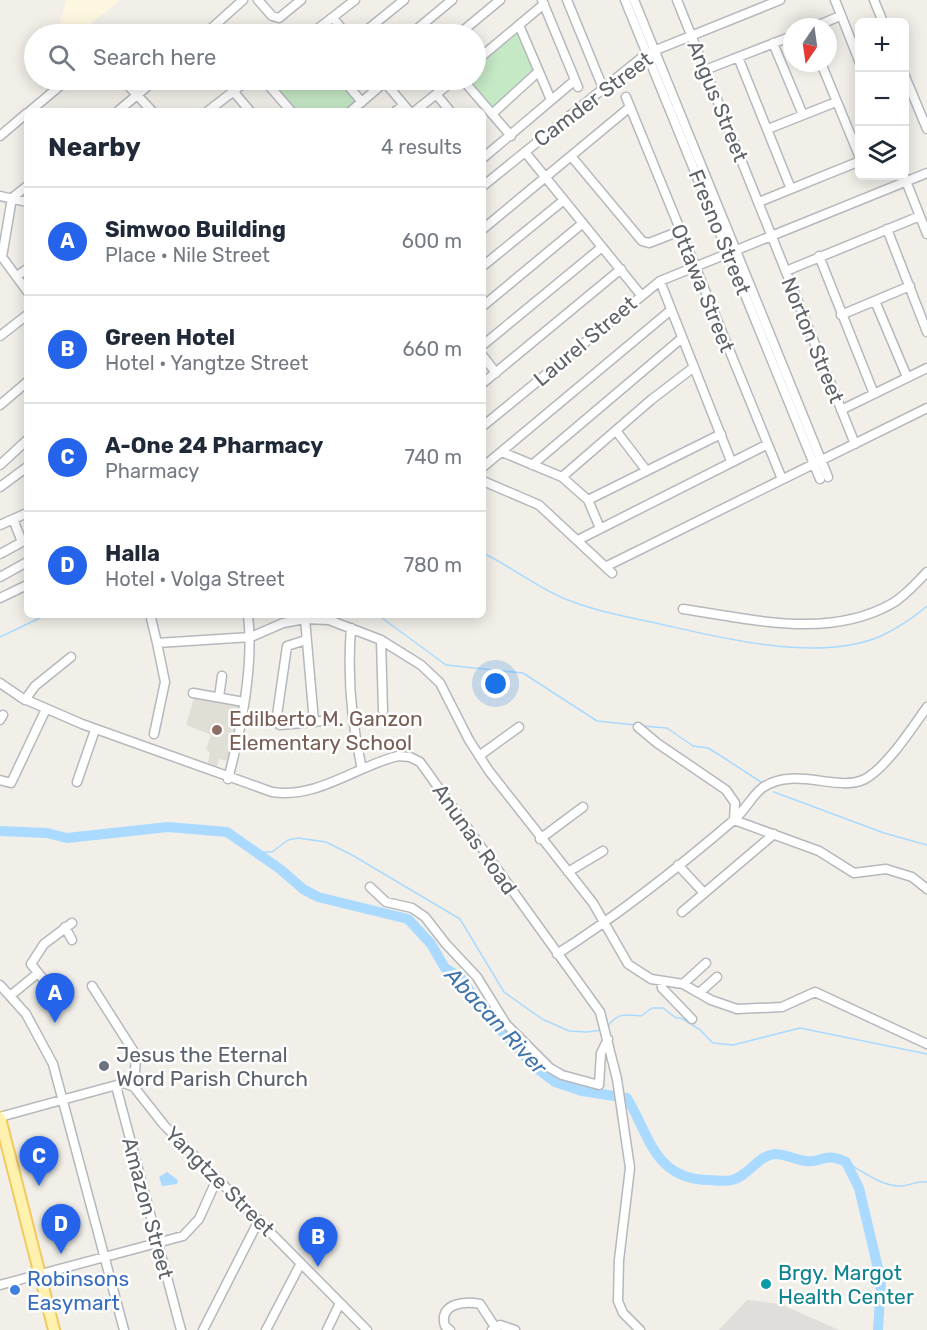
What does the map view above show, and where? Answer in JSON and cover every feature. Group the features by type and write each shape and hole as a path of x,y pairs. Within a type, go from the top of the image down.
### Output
{"main road":[{"path":"0,1117 54,1330"}],"street":[{"path":"216,24 243,0"},
{"path":"258,0 272,16 279,18 301,0"},
{"path":"325,24 355,0"},
{"path":"374,24 404,0"},
{"path":"423,24 452,0"},
{"path":"471,24 500,0"},
{"path":"567,0 603,88"},
{"name":"Fresno Street","path":"625,0 650,53 824,478"},
{"name":"Fresno Street","path":"634,0 650,53"},
{"name":"Angus Street","path":"678,0 771,236"},
{"name":"Camder Street","path":"486,184 603,88 650,53 780,0"},
{"path":"835,0 855,51"},
{"path":"874,0 881,18"},
{"path":"486,53 543,2 576,84 551,100 511,136 486,153"},
{"path":"835,18 840,16"},
{"path":"333,18 338,24"},
{"path":"519,25 551,100"},
{"path":"705,70 783,39"},
{"path":"773,43 803,115"},
{"path":"738,57 790,189"},
{"path":"492,114 538,72"},
{"path":"824,72 855,148"},
{"path":"909,86 927,129"},
{"path":"33,108 55,90"},
{"path":"132,90 149,108"},
{"path":"122,108 143,90"},
{"path":"273,90 288,108"},
{"path":"352,90 362,102"},
{"path":"355,108 375,90"},
{"path":"391,90 406,108"},
{"path":"419,108 441,90"},
{"path":"472,90 511,136"},
{"path":"212,108 233,91 247,108"},
{"path":"436,94 448,108"},
{"name":"Ottawa Street","path":"626,97 766,445 782,479"},
{"path":"768,129 836,102"},
{"path":"486,227 630,107"},
{"path":"0,136 24,115"},
{"path":"525,152 641,295"},
{"path":"571,156 642,241 649,243 680,231"},
{"path":"759,202 855,162"},
{"name":"Laurel Street","path":"909,177 927,173"},
{"name":"Laurel Street","path":"486,424 660,281 900,180"},
{"path":"906,180 927,234"},
{"path":"24,188 12,198 2,256 24,287"},
{"path":"0,196 24,201"},
{"path":"486,264 564,200"},
{"path":"786,271 920,216"},
{"path":"486,304 583,223"},
{"path":"887,229 927,332"},
{"name":"Norton Street","path":"771,236 855,444"},
{"path":"486,343 602,247"},
{"path":"819,256 874,394"},
{"path":"486,381 621,269"},
{"path":"16,276 24,271"},
{"path":"660,281 731,461"},
{"path":"841,315 910,286"},
{"path":"875,301 908,377"},
{"path":"486,465 671,310"},
{"path":"1,332 24,317"},
{"path":"532,465 682,338"},
{"path":"486,360 496,373"},
{"path":"562,477 617,432 651,400 694,367"},
{"path":"841,410 927,368"},
{"path":"0,405 24,385"},
{"path":"486,482 540,505 610,569 782,479 927,408"},
{"path":"617,432 646,470"},
{"path":"588,500 721,434"},
{"path":"0,465 24,443"},
{"path":"578,540 766,445"},
{"path":"502,452 562,477 588,500 600,528"},
{"path":"0,487 24,469"},
{"path":"0,525 24,514"},
{"path":"0,554 21,542 14,519"},
{"path":"0,577 24,564"},
{"path":"683,609 785,623 841,621 892,603 927,572"},
{"path":"0,598 24,586"},
{"path":"151,618 165,682 154,734"},
{"path":"228,779 244,702 251,637 248,618"},
{"path":"304,619 314,722"},
{"path":"158,643 251,637 283,623 304,619 329,620 381,640 421,665 440,683 479,756 605,922 628,964 646,976 682,984 729,1006 748,1010 782,1007 814,992 927,1044"},
{"path":"351,628 348,669 350,707 362,769"},
{"path":"306,640 287,646 276,722 280,725 328,720"},
{"path":"381,640 383,711"},
{"path":"23,699 35,686 71,657"},
{"path":"219,698 222,676"},
{"name":"Anunas Road","path":"0,684 23,699 95,730 228,779 272,792 287,793 323,786 398,756 410,757 420,762 596,1006 603,1023 617,1079 630,1176 618,1260 618,1301 623,1313 640,1330"},
{"path":"193,693 244,702"},
{"path":"557,954 605,922 678,865 734,820 759,791 771,783 806,778 840,782 864,780 880,766 927,707"},
{"path":"0,780 11,783 46,709"},
{"path":"479,756 519,727"},
{"path":"638,727 730,794 736,807 734,820"},
{"path":"77,782 95,730"},
{"path":"540,838 583,807"},
{"path":"734,820 819,851 855,873 886,869 912,877 927,889"},
{"path":"682,912 774,834"},
{"path":"568,872 603,851"},
{"path":"678,865 704,893"},
{"path":"370,887 386,902 412,908 424,917 477,976 506,1023 550,1068 562,1075 599,1085 601,1053 608,1038"},
{"path":"63,1004 31,964 44,944 68,925 72,940"},
{"path":"682,984 706,963"},
{"path":"10,996 38,973"},
{"path":"699,993 717,977"},
{"path":"661,981 662,988 692,1018"},
{"path":"0,985 26,1014 47,1050 124,1330"},
{"path":"92,986 136,1055 134,1087"},
{"path":"0,1117 120,1084"},
{"name":"Yangtze Street","path":"120,1084 134,1087 164,1125 368,1330"},
{"name":"Amazon Street","path":"120,1084 181,1330"},
{"path":"0,1285 158,1243 189,1232 199,1219 217,1179"},
{"path":"203,1330 259,1220"},
{"path":"266,1330 301,1263"},
{"path":"450,1330 445,1326 444,1317 451,1306 461,1302 480,1304 494,1328 500,1325 515,1330"},
{"path":"327,1330 340,1303"}],"shaded area":[{"path":"66,0 120,0 90,24 60,24"},
{"name":"Edilberto M. Ganzon Elementary School","path":"195,694 241,703 232,762 219,759 216,769 207,766 210,752 206,750 211,735 186,725"},
{"path":"747,1300 780,1304 839,1330 719,1330"}],"green space":[{"path":"516,25 535,71 490,109 476,90 486,90 486,54"},
{"path":"277,90 348,90 359,103 352,108 292,108"}],"water":[{"path":"167,1172 178,1180 177,1184 162,1186 159,1177"}],"waterway":[{"path":"486,555 553,593 589,607 719,637 775,646 804,648 857,644 893,630 927,606"},
{"path":"0,637 40,618"},
{"path":"382,618 446,665 523,673 597,721 636,725"},
{"path":"641,726 667,728 693,746 708,748 764,784"},
{"path":"774,792 884,833 927,845"},
{"name":"Abacan River","path":"0,831 47,833 67,838 168,827 227,832 280,869 303,889 318,897 408,919 431,944 445,968 460,977 486,1014 535,1067 555,1082 582,1091 627,1098 656,1153 676,1172 691,1178 729,1181 738,1178 769,1155 775,1154 806,1161 832,1158 846,1162 859,1188 881,1281 878,1330"},
{"path":"256,852 272,852 288,840 298,838 326,842 352,855 460,919 504,992 542,1019 569,1031 602,1030"},
{"path":"608,1026 618,1017 641,1016 652,1008 663,1008 676,1018 681,1018 699,1029 713,1043 733,1045 800,1028 927,1054"},
{"path":"846,1162 886,1184 903,1186 927,1182"}],"place":[{"name":"Edilberto M. Ganzon Elementary School","path":"217,730"},
{"name":"Simwoo Building","path":"55,1023"},
{"name":"Jesus the Eternal Word Parish Church","path":"104,1066"},
{"name":"A-One 24 Pharmacy","path":"39,1186"},
{"name":"Halla","path":"61,1254"},
{"name":"Green Hotel","path":"318,1267"},
{"name":"Brgy. Margot Health Center","path":"766,1284"},
{"name":"Robinsons Easymart","path":"15,1290"}]}
